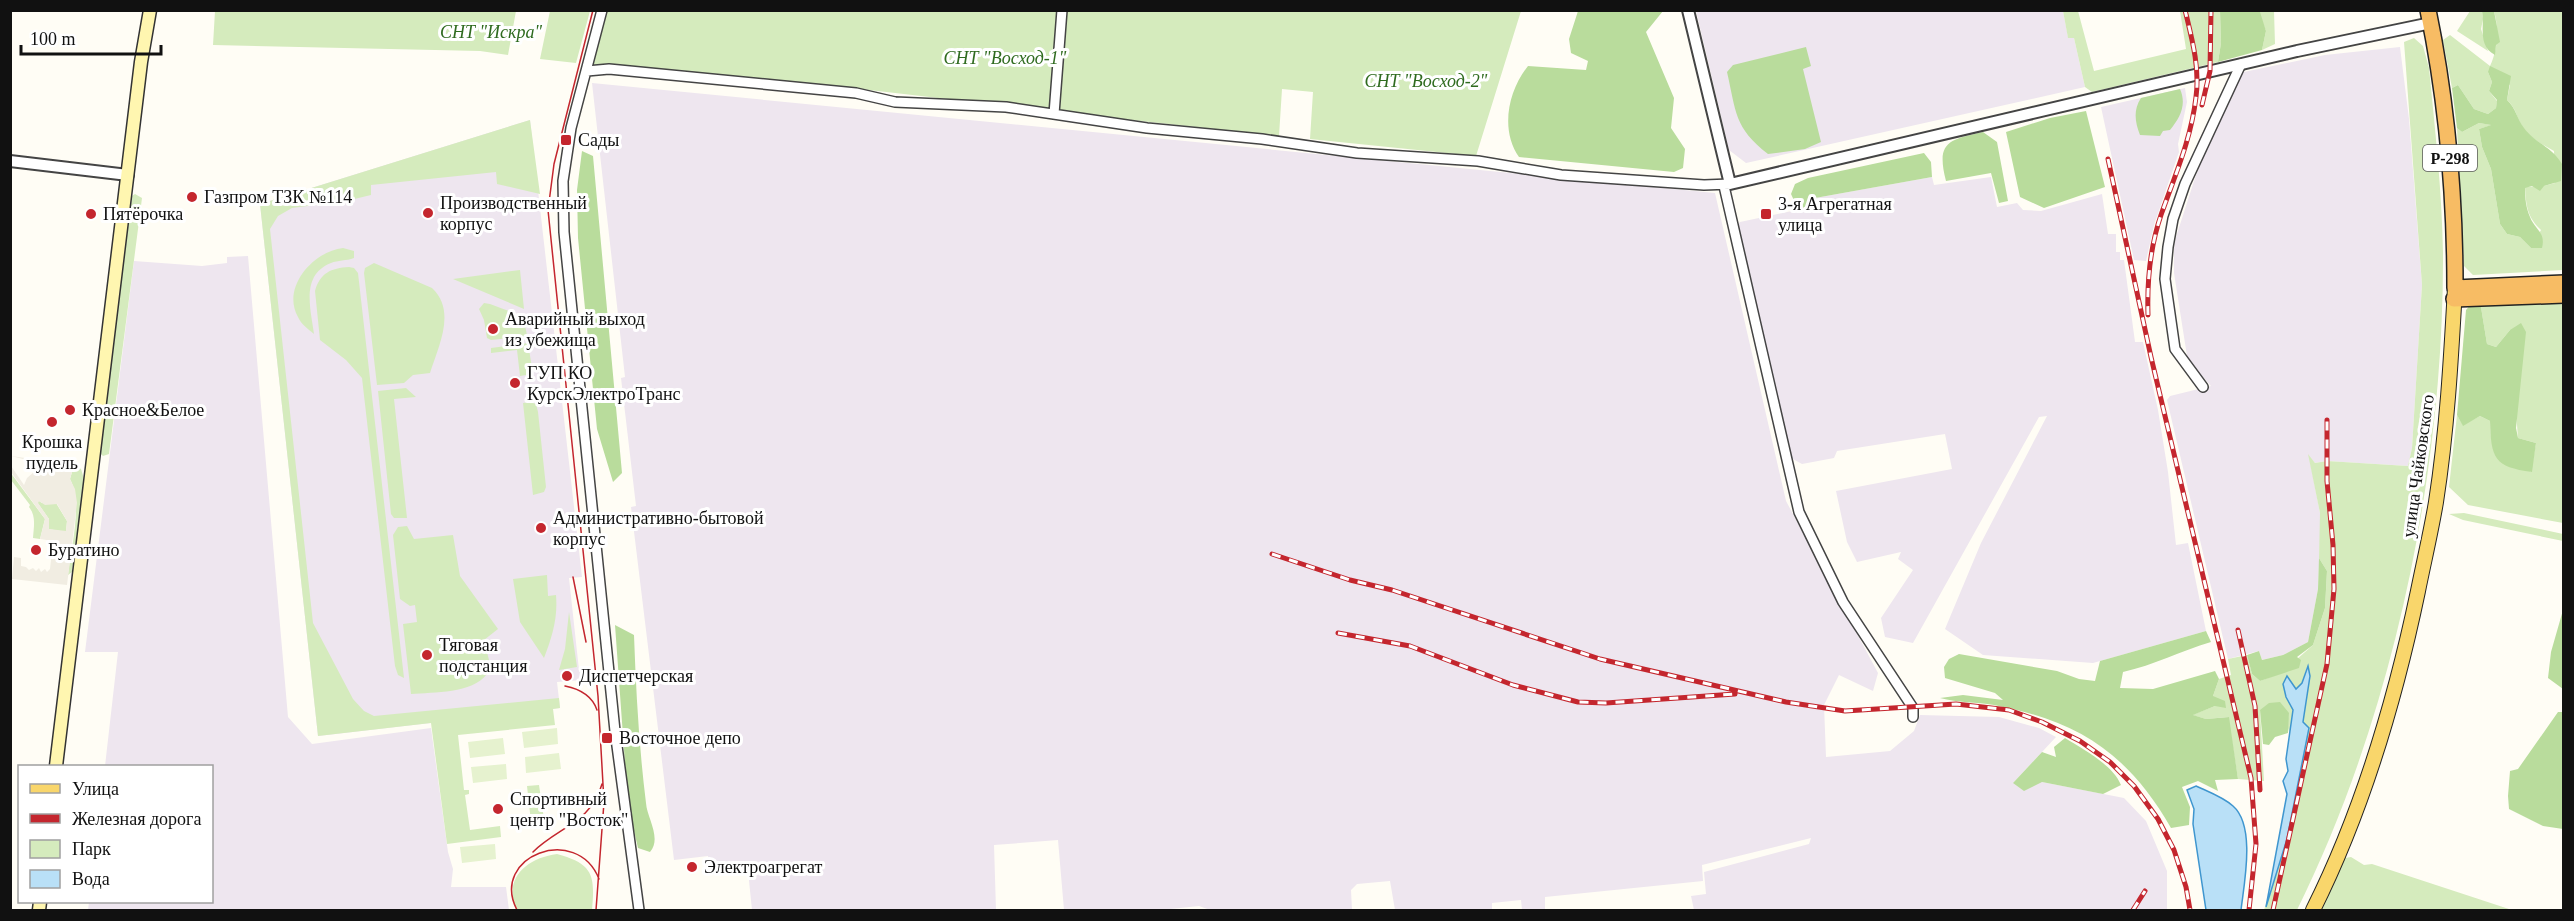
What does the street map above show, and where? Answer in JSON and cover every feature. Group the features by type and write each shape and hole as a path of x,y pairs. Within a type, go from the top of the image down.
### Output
{"highway":[{"name":"улица Чайковского","path":"2430,17 2449,147 2455,219 2454,293"},
{"path":"2454,293 2564,283"},
{"path":"2454,293 2564,295"}],"main road":[{"path":"56,765 150,10"},
{"name":"улица Чайковского","path":"2313,910 2336,863 2370,770 2402,665 2436,503 2447,408 2454,293"}],"street":[{"path":"602,10 572,128 563,181 564,232 615,731 639,910"},
{"path":"1054,114 1062,10"},
{"path":"1688,10 1799,512 1843,602 1912,708 1913,717"},
{"path":"587,71 609,69 856,93 895,102 1006,107 1147,128 1262,139 1357,153 1478,161 1561,175 1727,185 2396,28 2430,17"},
{"path":"2203,387 2175,349 2165,279 2168,247 2173,219 2185,184 2241,64"},
{"path":"10,161 128,176"}],"shaded area":[{"path":"1696,11 2063,11 2068,37 2074,38 2085,87 1746,163 1729,150"},
{"path":"2400,47 2409,119 2422,285 2412,448 2408,466 2327,461 2315,463 2309,456 2320,513 2320,540 2318,589 2308,642 2283,655 2262,660 2259,651 2228,659 2167,400 2170,396 2211,386 2187,356 2174,273 2176,237 2195,178 2222,108 2239,73 2325,55"},
{"name":"Электроагрегат","path":"592,83 1715,193 1786,501 1878,673 1873,691 1839,675 1824,705 1826,757 1890,751 1914,731 1920,715 1999,717 2039,728 2056,737 2013,783 2042,782 2124,798 2146,821 2167,871 2167,910 1694,910 1691,896 1706,894 1704,872 1809,844 1811,838 1702,865 1703,881 1545,897 1545,910 1522,910 1521,900 1492,903 1492,910 1395,910 1390,881 1357,884 1351,890 1352,910 1210,910 1199,906 1161,910 1064,910 1058,840 994,845 996,910 752,910 748,871 710,873 708,856 674,860 631,507 636,506 621,378 625,377"},
{"path":"2185,88 2187,102 2178,144 2179,152 2154,225 2146,261 2134,260 2101,107"},
{"path":"530,120 582,577 569,578 579,670 582,670 583,680 557,682 560,708 318,736 260,204"},
{"path":"1932,177 1934,185 1991,177 1997,207 2017,203 2023,210 2041,211 2102,194 2108,234 2116,234 2116,252 2120,252 2120,260 2124,260 2135,342 2143,342 2158,410 2176,545 2188,543 2206,631 2093,663 1983,655 1945,629 1981,543 2047,416 2039,417 1913,643 1885,637 1881,618 1913,570 1898,559 1901,552 1857,562 1847,542 1836,491 1952,469 1945,434 1837,451 1834,458 1802,464 1791,458 1738,225 1740,222 1815,206 1815,198"},
{"path":"248,256 288,717 312,744 431,728 448,852 453,869 451,887 506,887 509,910 88,910 89,903 213,903 213,765 105,765 118,652 85,652 134,261 202,266 227,263 227,257"},
{"path":"11,456 74,465 70,479 75,489 77,503 67,585 12,579 14,557 21,558 21,566 29,570 33,568 36,571 39,568 41,572 45,569 47,572 50,569 53,541 40,539 45,519 11,472 11,466 24,485 27,478 34,472 30,467 25,471 27,460","holes":["39,501 45,505 57,504 67,521 66,531 49,529 49,519 38,503"]}],"green space":[{"name":"СНТ \"Искра\"","path":"215,10 516,11 508,55 480,51 213,45"},
{"name":"СНТ \"Искра\"","path":"550,11 590,11 576,63 540,59"},
{"name":"СНТ \"Восход-1\"","path":"605,11 1059,11 1050,111 852,88 592,65"},
{"name":"СНТ \"Восход-2\"","path":"1067,11 1521,11 1476,156 1310,139 1313,92 1282,89 1279,136 1058,112"},
{"path":"1578,11 1663,11 1646,32 1674,98 1671,128 1685,149 1683,168 1674,172 1519,157 1513,146 1508,123 1515,87 1528,66 1586,70 1588,61 1571,53 1569,39"},
{"path":"2063,11 2078,11 2094,71 2186,49 2180,11 2220,11 2221,43 2218,62 2092,92 2085,87 2074,38 2068,38"},
{"path":"2220,11 2260,12 2266,31 2262,50 2218,62 2221,43"},
{"path":"2258,11 2274,11 2275,44 2262,50 2266,31"},
{"path":"2470,11 2482,11 2481,29 2488,51 2457,31"},
{"path":"2482,11 2494,11 2500,42 2496,45 2495,55 2489,51 2484,41"},
{"path":"2494,11 2563,11 2563,270 2473,275 2464,266 2457,128 2462,132 2479,123 2492,125 2479,129 2482,147 2491,169 2500,224 2507,234 2520,237 2531,248 2541,230 2528,210 2525,187 2555,183 2554,151 2532,137 2522,126 2507,100 2510,85 2488,72 2492,82 2489,91 2497,101 2496,108 2488,114 2474,109 2458,85 2452,88 2443,40 2450,35 2490,66 2497,38"},
{"path":"2414,38 2423,46 2429,68 2440,183 2443,253 2441,336 2434,420 2423,505 2407,590 2386,673 2361,755 2331,834 2297,910 2264,910 2287,839 2309,728 2303,722 2310,676 2307,667 2302,683 2295,690 2287,676 2285,682 2285,692 2293,712 2291,737 2287,725 2289,713 2260,710 2264,781 2238,779 2228,717 2206,719 2192,715 2215,706 2213,696 2219,679 2231,675 2228,659 2247,655 2252,674 2260,681 2281,673 2313,645 2325,608 2327,571 2319,558 2320,513 2308,454 2315,463 2327,461 2408,466 2412,448 2422,285 2404,42"},
{"path":"1806,47 1811,66 1803,69 1821,142 1805,149 1768,154 1742,127 1727,72 1733,65"},
{"path":"2490,66 2511,76 2507,100 2522,125 2562,164 2561,181 2544,186 2540,191 2532,186 2525,188 2528,210 2543,238 2542,248 2531,248 2520,237 2507,234 2500,224 2491,169 2482,147 2479,129 2491,125 2479,123 2462,132 2457,128 2452,88 2458,85 2474,109 2488,114 2496,108 2497,100 2489,91 2492,82 2488,72"},
{"path":"2180,89 2183,106 2177,121 2170,130 2163,131 2160,136 2140,135 2136,116 2141,98"},
{"path":"2086,111 2105,187 2044,208 2020,197 2006,132 2050,118"},
{"path":"530,120 540,194 497,184 496,172 371,185 371,195 346,201 292,208 278,216 270,229 313,623 353,699 364,711 374,716 559,698 560,708 553,709 555,725 458,735 464,790 469,790 469,794 465,795 470,830 500,826 501,837 447,844 431,723 318,736 260,204"},
{"path":"1983,132 1997,142 2008,201 1999,203 1991,173 1946,181 1943,168 1944,150 1953,141"},
{"path":"582,151 593,156 622,473 613,482 597,429 578,238 577,190"},
{"path":"1924,153 1931,162 1932,177 1815,198 1815,206 1798,209 1791,194 1795,184 1808,178"},
{"path":"135,194 142,198 109,454 103,456 99,452 132,196"},
{"path":"343,248 354,251 354,258 334,262 321,269 311,284 310,304 314,334 301,322 294,306 297,283 303,272 321,256"},
{"path":"374,263 432,288 443,307 441,341 430,373 413,375 404,383 377,385 364,273 365,268"},
{"path":"349,267 354,268 358,273 404,678 398,675 395,666 362,378 346,360 320,340 315,291 317,285 327,273"},
{"path":"520,270 524,309 453,279"},
{"path":"2563,297 2563,523 2468,505 2449,487 2457,415 2463,425 2480,416 2490,421 2491,437 2531,472 2536,443 2518,438 2510,330 2496,347 2487,344 2480,301"},
{"path":"2480,301 2487,344 2496,347 2510,330 2521,323 2526,332 2516,428 2518,438 2536,443 2532,472 2510,467 2497,458 2492,444 2490,421 2480,416 2463,426 2457,415 2466,310 2473,302"},
{"path":"484,303 510,311 519,317 526,328 527,336 491,340 487,338 484,320 479,309"},
{"path":"528,343 532,368 526,375 520,376 517,350 491,353 491,348"},
{"path":"406,388 416,397 394,399 407,518 394,518 391,514 378,391"},
{"path":"523,403 536,404 538,412 546,487 544,492 533,495"},
{"path":"74,465 81,469 84,479 72,572 68,575 76,513 74,489 70,479"},
{"path":"10,472 45,519 40,539 33,538 34,521 30,505 11,480"},
{"path":"37,502 56,503 67,521 66,532 48,529 49,519"},
{"path":"2464,513 2563,534 2563,541 2463,520 2449,514"},
{"path":"407,526 414,539 453,535 460,576 498,629 484,640 489,660 487,674 480,681 462,689 411,694 403,624 417,622 415,605 410,606 400,599 393,535 398,527"},
{"path":"2319,558 2327,571 2325,608 2313,645 2297,657 2301,660 2299,668 2260,681 2252,674 2247,655 2259,651 2262,660 2283,655 2308,642 2318,589"},
{"path":"547,575 548,596 556,595 556,612 552,635 544,658 520,622 513,579"},
{"path":"2563,610 2563,689 2548,678 2551,652"},
{"path":"569,612 577,667 559,670 565,649"},
{"path":"615,625 634,635 644,782 647,809 655,841 650,852 638,848 628,805"},
{"path":"2206,631 2211,642 2123,672 2120,688 2153,689 2215,671 2219,679 2213,696 2225,701 2226,708 2215,706 2193,715 2206,719 2229,717 2238,779 2215,780 2218,791 2198,781 2182,787 2190,807 2189,825 2171,828 2137,779 2098,744 2076,731 2024,712 1994,705 1940,698 1963,695 2003,700 1995,693 1945,678 1944,667 1949,659 1959,654 2057,671 2079,679 2095,681 2100,661"},
{"path":"2280,702 2289,713 2288,733 2275,737 2269,745 2263,744 2260,710 2269,703"},
{"path":"2558,712 2563,712 2563,829 2543,826 2509,809 2508,796 2510,771 2518,769"},
{"path":"557,728 558,744 524,748 522,732"},
{"path":"503,738 505,754 470,758 468,742"},
{"path":"2065,738 2105,764 2121,785 2103,794 2042,782 2024,791 2013,783 2042,752 2056,757 2054,747"},
{"path":"559,753 561,769 526,773 525,757"},
{"path":"506,764 507,779 473,783 471,767"},
{"path":"539,785 545,826 520,829 519,824 531,822 527,786"},
{"path":"495,844 496,859 462,863 460,847"},
{"path":"557,854 578,862 589,873 593,888 592,910 516,910 513,888 520,872 536,860"},
{"path":"2351,857 2364,865 2372,864 2512,910 2321,910 2345,858"}],"water":[{"path":"2308,666 2310,676 2303,722 2309,728 2287,839 2266,907 2287,794 2283,781 2288,771 2286,759 2293,710 2286,697 2283,684 2287,676 2296,689 2302,683"},
{"path":"2196,786 2225,800 2240,815 2244,827 2247,856 2241,910 2206,910 2193,824 2194,809 2187,790"}],"tram line":[{"path":"593,10 554,164 548,210 598,696 604,802 596,910"},
{"path":"573,577 586,642"},
{"path":"565,686 585,694 592,700 597,710"},
{"path":"533,852 582,816 597,797 602,784"},
{"path":"517,910 512,891 515,874 525,862 539,853 556,850 573,853 588,862 599,879"}],"railway":[{"path":"2148,315 2149,278 2154,240 2186,143 2196,97 2196,64 2185,10"},
{"path":"2202,105 2210,71 2211,10"},
{"path":"2108,159 2151,357 2251,778 2256,844 2249,910"},
{"path":"2273,910 2327,664 2334,589 2333,545 2327,481 2327,420"},
{"path":"1272,554 1350,580 1392,590 1600,659 1786,702 1845,711 1956,704 2009,710 2042,722 2080,741 2110,762 2134,786 2158,819 2174,850 2186,887 2190,910"},
{"path":"2238,630 2255,706 2260,790"},
{"path":"1338,633 1410,646 1513,685 1578,702 1606,703 1735,694"},
{"path":"2133,910 2145,891"}],"place":[{"name":"Сады","path":"566,140"},
{"name":"Газпром ТЗК №114","path":"192,197"},
{"name":"Производственный корпус","path":"428,213"},
{"name":"Пятёрочка","path":"91,214"},
{"name":"3-я Агрегатная улица","path":"1766,214"},
{"name":"Аварийный выход из убежища","path":"493,329"},
{"name":"ГУП КО КурскЭлектроТранс","path":"515,383"},
{"name":"Красное&Белое","path":"70,410"},
{"name":"Крошка пудель","path":"52,422"},
{"name":"Административно-бытовой корпус","path":"541,528"},
{"name":"Буратино","path":"36,550"},
{"name":"Тяговая подстанция","path":"427,655"},
{"name":"Диспетчерская","path":"567,676"},
{"name":"Восточное депо","path":"607,738"},
{"name":"Спортивный центр \"Восток\"","path":"498,809"},
{"name":"Электроагрегат","path":"692,867"}]}
